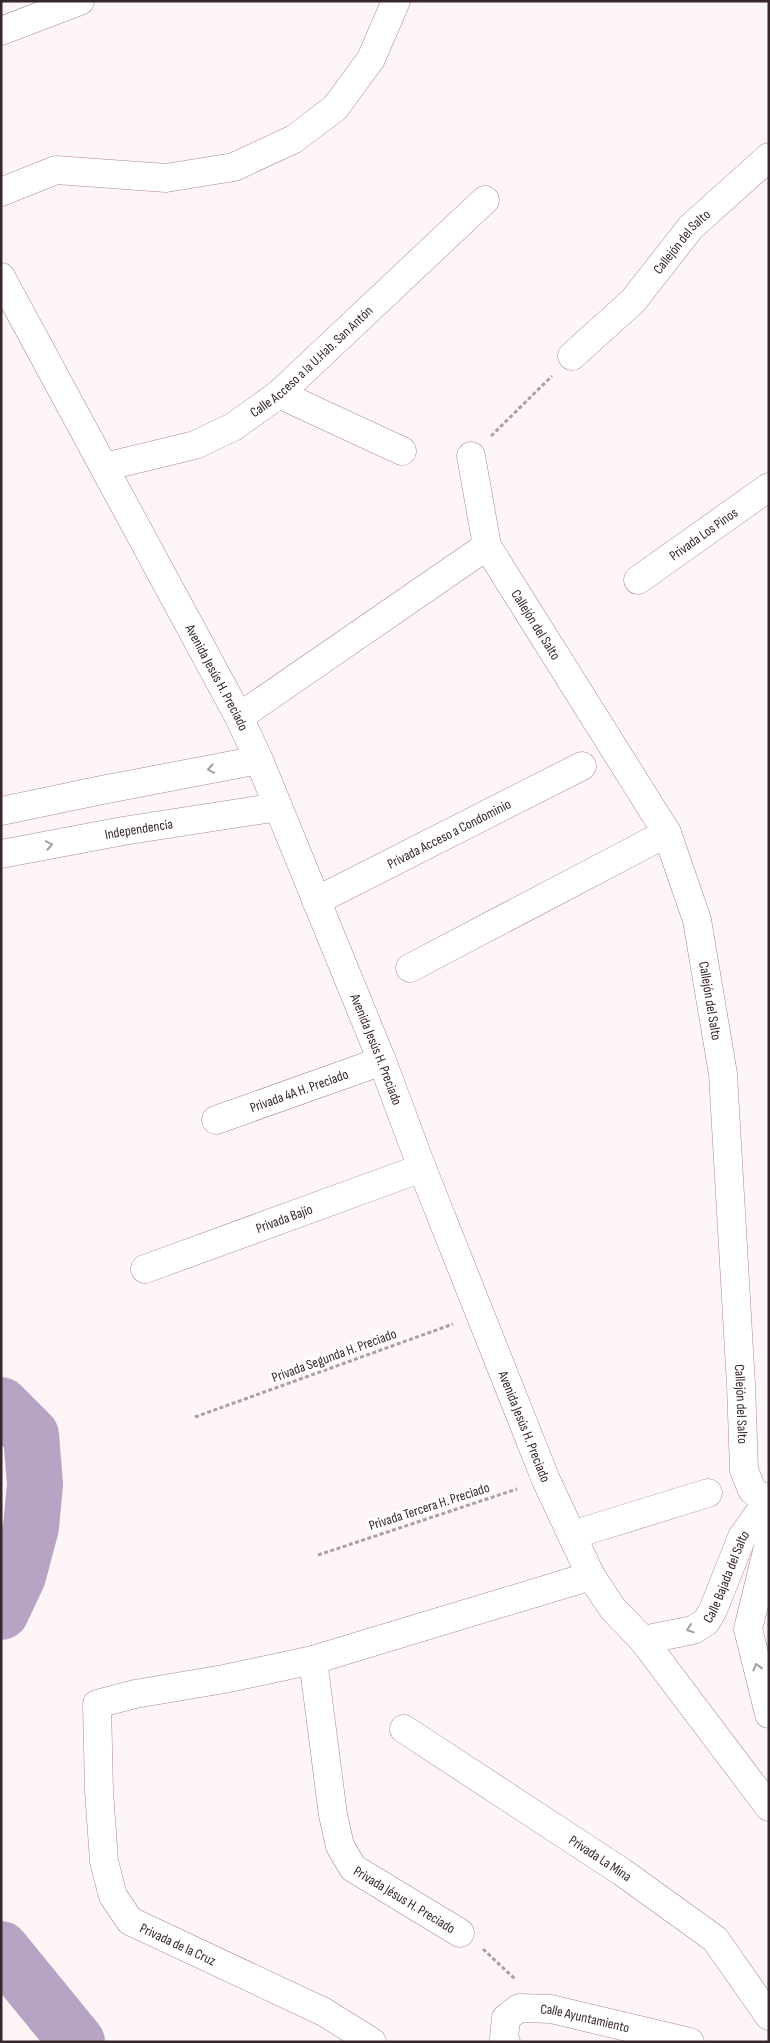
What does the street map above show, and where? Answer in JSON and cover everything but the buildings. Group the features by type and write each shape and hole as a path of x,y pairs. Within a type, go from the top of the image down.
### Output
{"street":[{"path":"1,31 80,1"},
{"path":"1,192 56,170 166,178 234,167 294,139 335,108 371,58 396,1"},
{"name":"Callejón del Salto","path":"572,356 633,301 690,227 769,157"},
{"name":"Calle Acceso a la U.Hab. San Antón","path":"104,467 195,445 233,427 279,394 485,200"},
{"name":"Avenida Jesús H. Preciado","path":"1,277 10,312 104,467 238,717 259,760 382,1061 422,1168 546,1480 590,1576 613,1608 643,1640 769,1807"},
{"path":"279,394 402,452"},
{"name":"Callejón del Salto","path":"471,456 487,546 666,833 697,920 723,1074 741,1376 744,1470 752,1490 768,1499"},
{"name":"Privada Los Pinos","path":"638,580 769,487"},
{"path":"238,717 487,546"},
{"path":"1,811 259,760"},
{"name":"Privada Acceso a Condominio","path":"316,900 582,766"},
{"name":"Independencia","path":"1,854 123,831 278,808"},
{"path":"410,968 666,833"},
{"name":"Privada 4A H. Preciado","path":"216,1120 382,1061"},
{"name":"Privada Bajío","path":"145,1269 422,1168"},
{"path":"572,1535 708,1493"},
{"name":"Calle Bajada del Salto","path":"643,1640 692,1630 706,1622 713,1610 742,1536 768,1499"},
{"name":"Calle Bajada del Salto","path":"768,1499 768,1543 748,1629 769,1714"},
{"path":"313,1660 590,1576"},
{"name":"Privada de la Cruz","path":"313,1660 224,1679 135,1694 97,1704 99,1791 104,1861 113,1896 130,1922 324,2012 372,2042"},
{"name":"Privada Jésus H. Preciado","path":"313,1660 333,1815 340,1846 353,1868 460,1933"},
{"name":"Privada La Mina","path":"404,1729 622,1872 715,1939 769,2016"},
{"name":"Calle Ayuntamiento","path":"506,2042 504,2038 506,2018 519,2008 550,2009 690,2042"}],"path":[{"path":"471,456 572,356"},
{"name":"Privada Segunda H. Preciado","path":"195,1417 481,1314"},
{"name":"Privada Tercera H. Preciado","path":"318,1555 546,1480"},
{"name":"Privada Jésus H. Preciado","path":"460,1933 478,1945 550,2009"}],"waterway":[{"path":"1,1405 31,1435 35,1484 31,1527 18,1576 1,1612"},
{"path":"1,1949 77,2042"}]}
